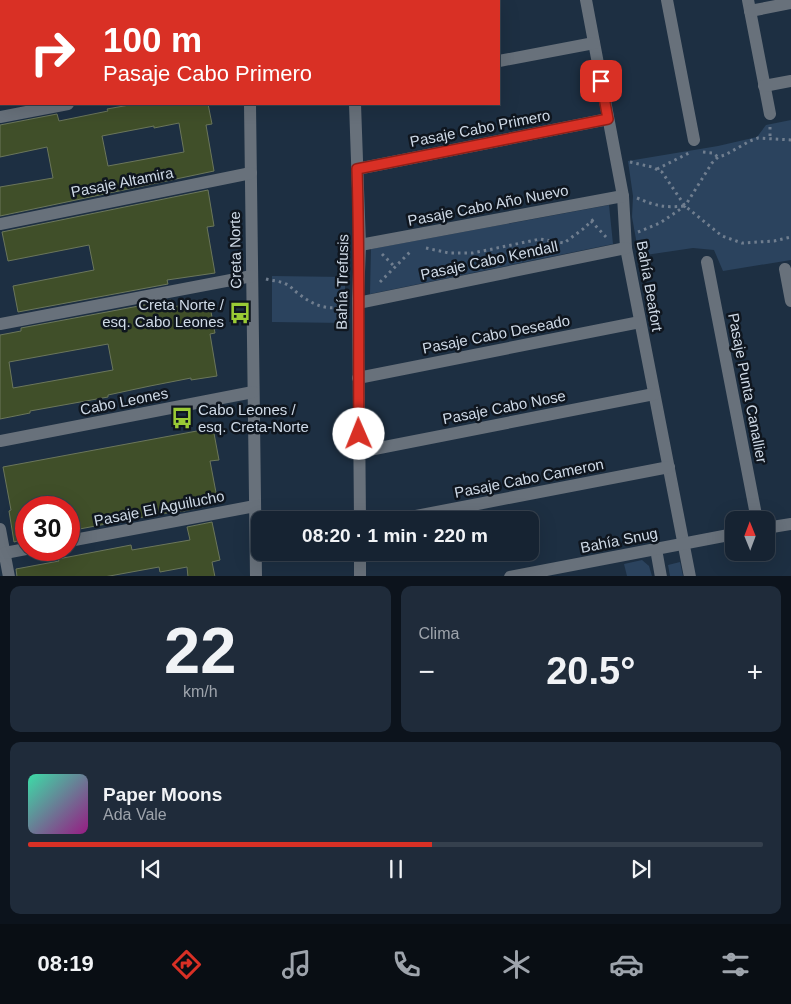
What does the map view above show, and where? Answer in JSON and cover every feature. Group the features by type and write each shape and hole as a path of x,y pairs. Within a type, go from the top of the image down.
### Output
{"street":[{"name":"Bahía Beafort","path":"586,0 623,199 626,248 690,576"},
{"path":"667,0 694,140"},
{"path":"770,114 749,5 791,3"},
{"path":"500,61 594,43"},
{"path":"764,86 791,81"},
{"path":"0,117 26,108 58,105"},
{"name":"Creta Norte","path":"250,105 256,576"},
{"name":"Bahía Trefusis","path":"355,105 360,245 358,301 360,511"},
{"name":"Pasaje Cabo Primero","path":"357,169 608,119"},
{"name":"Pasaje Altamira","path":"0,224 251,173"},
{"name":"Pasaje Cabo Año Nuevo","path":"360,245 623,199"},
{"name":"Pasaje Cabo Kendall","path":"358,301 626,248"},
{"name":"Pasaje Punta Canallier","path":"707,262 755,511"},
{"path":"785,268 791,300"},
{"path":"0,324 252,276"},
{"name":"Pasaje Cabo Deseado","path":"358,378 640,322"},
{"name":"Cabo Leones","path":"0,441 253,392"},
{"name":"Pasaje Cabo Nose","path":"359,452 654,394"},
{"name":"Pasaje Cabo Cameron","path":"442,511 669,467"},
{"name":"Pasaje El Aguilucho","path":"80,539 255,506"},
{"path":"775,527 791,524"},
{"path":"0,529 9,576"},
{"name":"Bahía Snug","path":"510,576 725,536"},
{"path":"656,549 661,576"},
{"path":"5,554 15,552"},
{"path":"360,561 360,576"}],"path":[{"path":"685,206 712,163 718,157 758,138 791,140"},
{"path":"656,169 690,153 713,153 718,157"},
{"path":"616,162 640,164 662,172 685,206 722,236 742,243 774,241 791,236"},
{"path":"623,199 636,197 667,208 685,206"},
{"path":"421,248 449,253 473,253 540,239 564,243 600,213"},
{"path":"378,284 384,280 409,252 416,249"},
{"path":"276,282 289,285 306,299 330,310 358,301"}],"shaded area":[{"path":"791,120 791,260 723,271 714,250 693,248 639,256 632,217 633,196 628,161 718,146 757,137 766,125"},
{"path":"609,205 613,244 370,294 371,249"},
{"path":"272,276 345,277 345,323 272,322"},
{"path":"642,560 649,566 652,576 627,576 624,564"},
{"path":"680,562 683,576 670,576 668,565"}],"building":[{"path":"129,105 208,105 212,124 206,125 214,171 0,216 0,187 53,178 47,147 0,157 0,125 57,114 59,121 108,111 107,109","holes":["179,123 184,152 108,166 102,136"]},
{"path":"208,190 214,226 207,227 215,273 167,280 168,284 18,312 13,286 94,270 89,245 8,261 2,232"},
{"path":"171,300 172,307 209,301 215,333 210,334 217,376 191,380 191,378 150,386 108,395 108,397 30,411 30,413 0,419 0,335 21,331 21,328","holes":["108,344 113,370 13,388 9,362"]},
{"path":"213,428 219,460 210,461 218,503 184,511 80,529 80,496 15,496 14,542 9,511 11,510 3,467"},
{"path":"212,522 220,560 212,562 215,576 188,576 187,567 160,572 159,567 110,576 17,576 16,569 59,561 80,561 80,555 131,545 132,550 190,540 187,527"}],"place":[{"name":"Creta Norte / esq. Cabo Leones","path":"240,313"},
{"name":"Cabo Leones / esq. Creta-Norte","path":"182,418"}],"route":[{"path":"359,434 358,299 360,245 357,169 608,119 601,81"}]}
